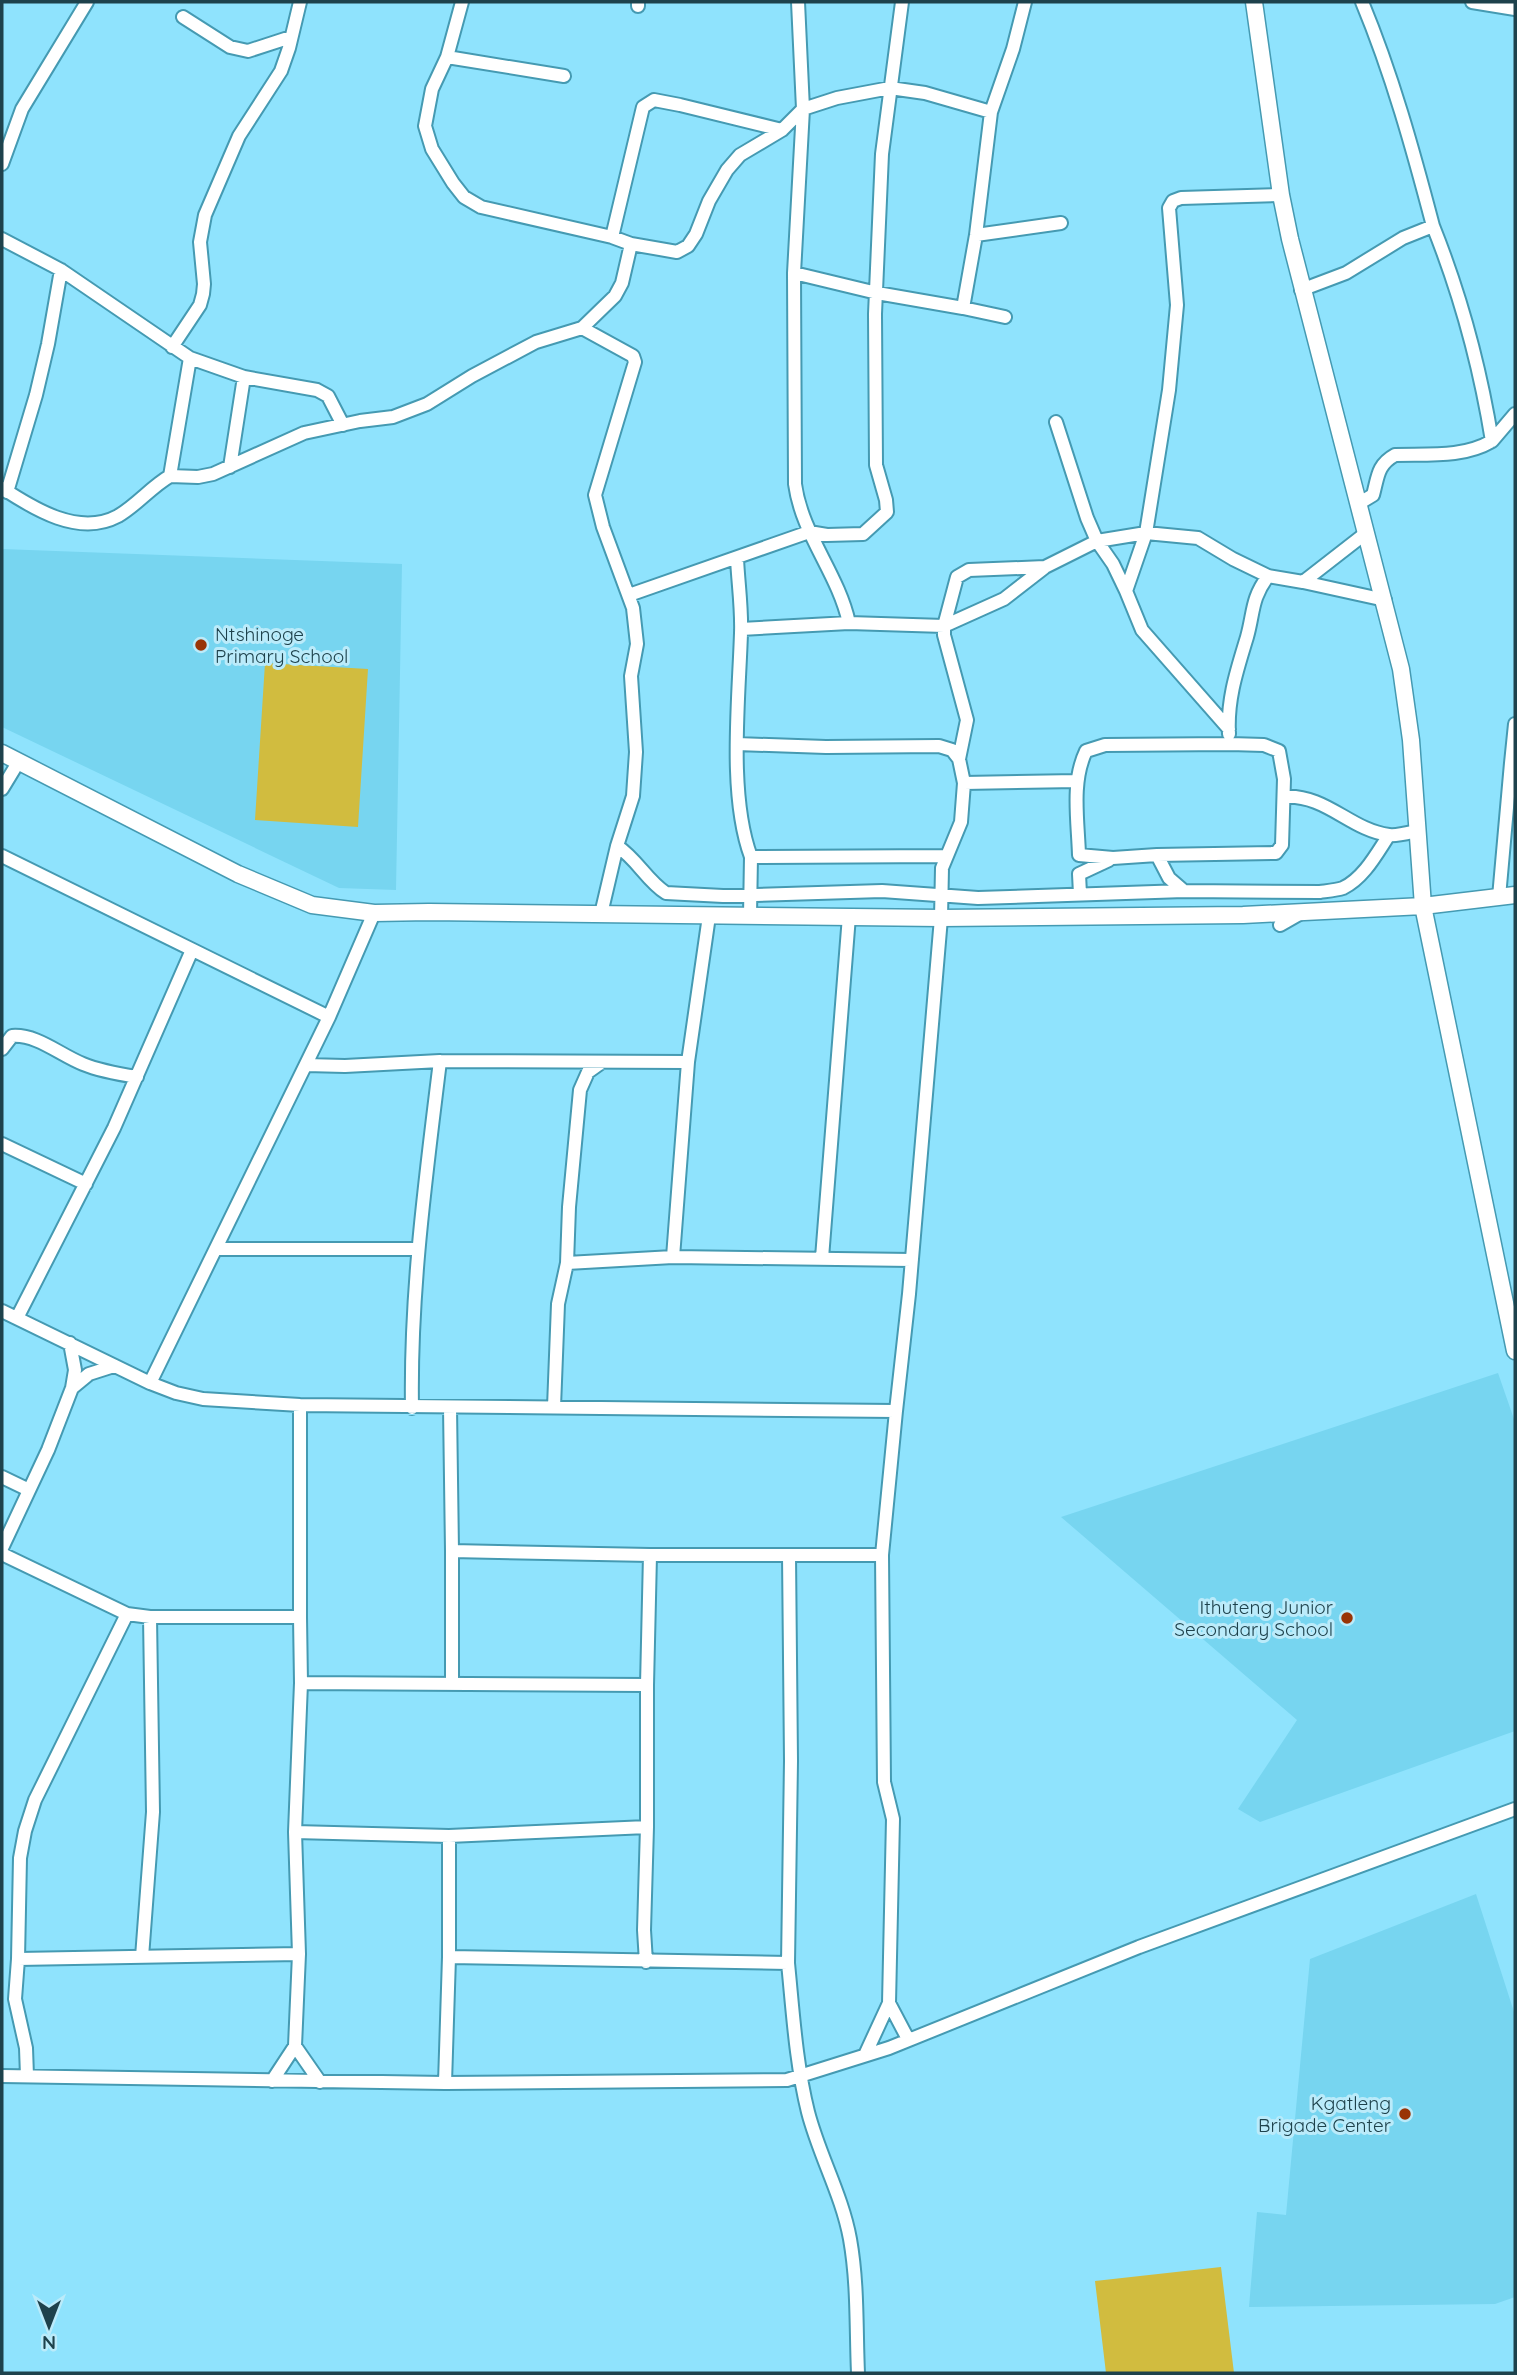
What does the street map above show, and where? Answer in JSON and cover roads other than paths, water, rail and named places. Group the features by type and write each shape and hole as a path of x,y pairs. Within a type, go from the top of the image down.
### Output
{"street":[{"path":"2,164 22,109 86,2"},
{"path":"172,347 200,305 203,294 200,242 205,215 239,136 281,71 300,2"},
{"path":"462,2 447,57 432,89 425,126 432,149 464,197 481,207 612,237 631,244 677,252 688,246 727,170 740,155 782,130 803,109 837,98 890,88 925,93 992,113"},
{"path":"798,2 803,109 794,273 795,484 798,505 837,585 849,623"},
{"path":"629,595 809,532 827,535 863,534 887,512 876,465 877,293 882,154 902,2"},
{"path":"963,308 992,113 1026,2"},
{"path":"1254,2 1281,195 1301,290 1396,645 1406,701 1423,906 1515,1351"},
{"path":"1362,2 1377,35 1433,226 1448,261 1468,325 1492,441"},
{"path":"1472,2 1515,9"},
{"path":"183,17 230,47 248,51 291,37"},
{"path":"447,57 564,76"},
{"path":"612,237 643,107 648,103 654,100 680,104 782,130"},
{"path":"1126,591 1146,533 1169,390 1177,305 1169,208 1173,201 1181,198 1281,195"},
{"path":"975,235 1061,223"},
{"path":"1301,290 1346,273 1403,238 1433,226"},
{"path":"2,239 61,271 190,358 244,377 317,390 328,396 343,425"},
{"path":"61,271 36,395 4,490 33,508 85,525 118,516 152,487 170,476 198,477 230,467 251,455 304,433 393,417 427,404 536,342 582,328 615,296 622,283 631,244"},
{"path":"794,273 877,293 1004,317"},
{"path":"582,328 633,356 635,362 595,495 603,527 629,595 637,625 637,644 631,676 636,752 633,796 617,846 601,914"},
{"path":"170,476 190,358"},
{"path":"230,467 244,377"},
{"path":"1358,504 1373,495 1379,467 1395,455 1477,450 1492,441 1515,414"},
{"path":"1056,422 1087,518 1097,541 1113,564 1142,630 1229,729"},
{"path":"741,629 849,623 944,626 1004,599 1045,567 1097,541 1146,533 1198,538 1268,576 1385,600"},
{"path":"1303,582 1366,533"},
{"path":"737,558 741,629 737,744 745,841 751,857 750,915"},
{"path":"865,2055 889,2003 893,1819 884,1782 882,1555 912,1259 941,918 942,868 961,822 964,783 959,759 967,720 944,635 944,626 957,577 962,573 969,570 1045,567"},
{"path":"1230,744 1234,674 1248,635 1254,598 1268,576"},
{"path":"2,753 239,874 312,905 374,913 941,918 1243,915 1423,906 1507,896 1515,724"},
{"path":"737,744 826,747 939,746 951,750 959,759"},
{"path":"1079,855 1113,858 1276,853 1282,845 1284,797 1279,751 1264,745 1230,744 1105,744 1086,751 1079,766 1077,781 1080,894"},
{"path":"4,782 19,761"},
{"path":"964,783 1077,781"},
{"path":"1284,797 1310,798 1389,835 1417,831"},
{"path":"617,846 627,852 658,888 666,892 723,896 882,891 978,898 1184,891 1320,892 1343,888 1357,877 1374,859 1389,835"},
{"path":"1157,855 1169,878 1184,891"},
{"path":"2,856 329,1017"},
{"path":"751,857 946,856"},
{"path":"1079,874 1113,858"},
{"path":"1280,925 1305,911"},
{"path":"150,1383 329,1017 374,913"},
{"path":"673,1257 688,1062 709,916"},
{"path":"822,1258 849,916"},
{"path":"17,1318 137,1077 192,950"},
{"path":"2,1049 12,1036 24,1035 83,1064 137,1077"},
{"path":"306,1065 345,1066 440,1061 688,1062"},
{"path":"412,1408 411,1348 418,1249 440,1061"},
{"path":"554,1407 558,1304 567,1263 569,1207 580,1090 588,1072 603,1062"},
{"path":"2,1144 86,1184"},
{"path":"217,1249 418,1249"},
{"path":"567,1263 673,1257 912,1259"},
{"path":"2,1311 150,1383 203,1399 412,1408 896,1411"},
{"path":"2,1548 72,1388 75,1370 70,1343"},
{"path":"72,1388 89,1374 114,1366"},
{"path":"272,2081 295,2046 299,1954 295,1832 301,1683 300,1405"},
{"path":"450,1407 452,1683"},
{"path":"2,1477 29,1490"},
{"path":"452,1551 650,1555 882,1555"},
{"path":"2,1554 127,1614 150,1617 300,1617"},
{"path":"646,1962 650,1555"},
{"path":"789,1555 791,1761 788,1963 800,2076 811,2123 830,2173 849,2238 855,2283 858,2373"},
{"path":"27,2076 26,2048 15,1999 20,1858 25,1831 36,1800 127,1614"},
{"path":"142,1957 153,1812 150,1617"},
{"path":"301,1683 647,1685"},
{"path":"2,2076 445,2083 775,2080 800,2076 889,2048 1139,1947 1515,1809"},
{"path":"295,1832 449,1836 647,1827"},
{"path":"445,2083 449,1836"},
{"path":"18,1959 299,1954"},
{"path":"449,1957 788,1963"},
{"path":"889,2003 908,2039"},
{"path":"295,2046 320,2082"}],"place":[{"name":"Ntshinoge Primary School","path":"201,645"},
{"name":"Ithuteng Junior Secondary School","path":"1347,1618"},
{"name":"Kgatleng Brigade Center","path":"1405,2114"}]}
